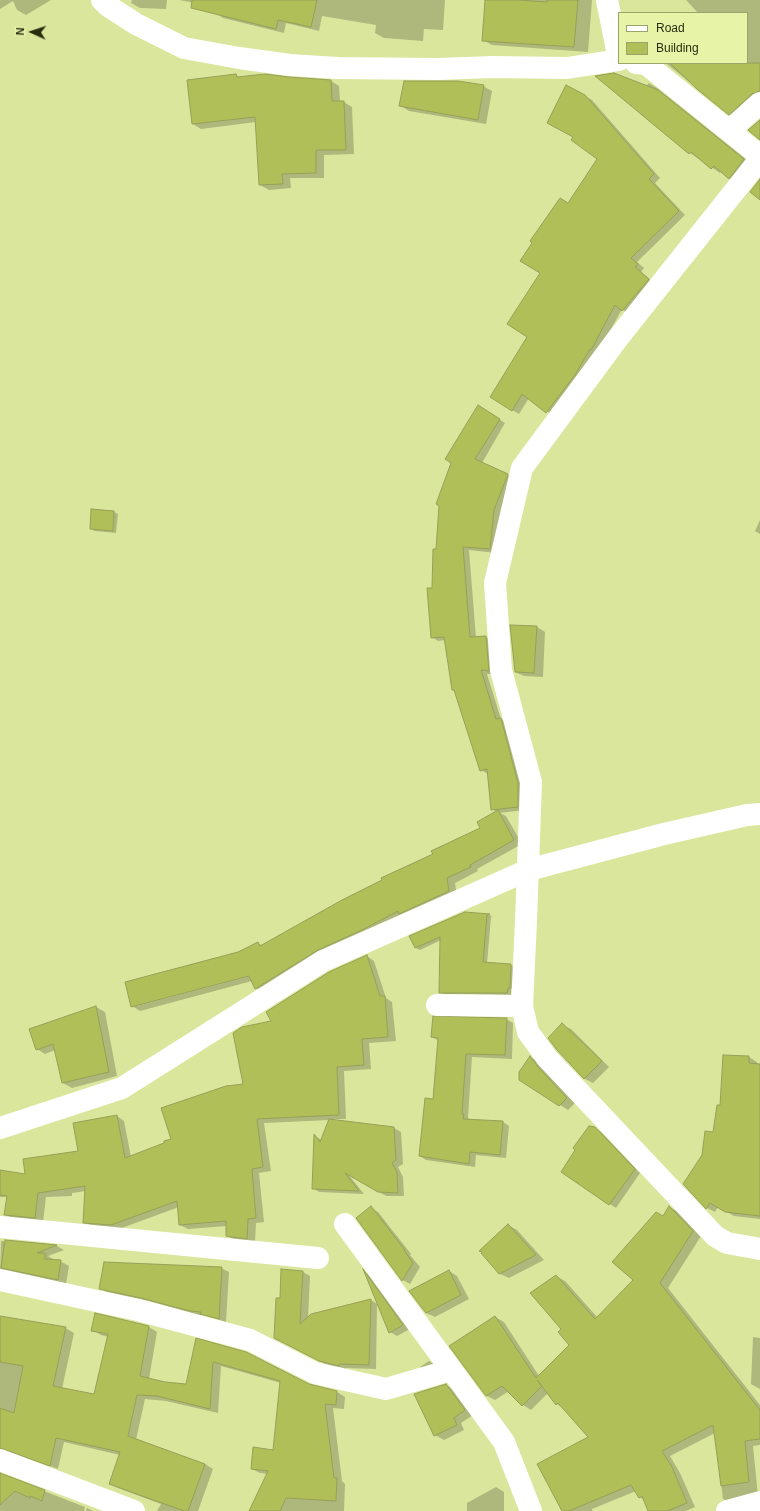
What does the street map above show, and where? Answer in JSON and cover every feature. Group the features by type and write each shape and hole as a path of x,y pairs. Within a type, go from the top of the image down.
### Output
{"street":[{"path":"102,0 108,6 136,24 184,48 290,65 352,68 438,69 493,66 567,68 618,60"},
{"path":"607,0 618,55"},
{"path":"646,64 760,158 618,338 522,468 495,583 501,670 531,782 522,1006 528,1032 547,1058 715,1236 727,1243 760,1249"},
{"path":"728,131 760,103"},
{"path":"0,1128 122,1088 323,961 528,870 664,834 747,815 760,814"},
{"path":"437,1005 522,1006"},
{"path":"345,1224 504,1442 532,1511"},
{"path":"0,1227 318,1258"},
{"path":"0,1280 138,1310 250,1340 315,1373 386,1389 451,1370"},
{"path":"0,1460 134,1511"},
{"path":"728,1511 760,1502"}],"building":[{"path":"192,0 317,0 311,27 278,20 276,29 191,8"},
{"path":"485,0 547,2 547,0 578,0 574,47 482,41"},
{"path":"760,63 760,91 752,94 729,115 697,89 671,64"},
{"path":"614,73 658,90 744,159 729,179 714,166 711,169 691,152 689,154 595,76"},
{"path":"236,74 237,77 265,74 331,80 332,101 344,101 346,150 316,150 316,173 282,174 283,184 259,185 255,117 192,124 187,80"},
{"path":"404,81 458,81 484,85 478,120 399,106"},
{"path":"566,85 585,95 654,174 649,179 679,211 631,258 638,264 635,267 649,279 622,311 615,305 591,350 590,349 575,375 546,413 522,394 512,411 490,397 527,337 507,324 540,273 520,261 532,243 530,241 560,198 568,203 597,159 571,140 573,137 547,123"},
{"path":"760,120 760,140 748,130"},
{"path":"760,179 760,200 750,192"},
{"path":"478,405 500,419 475,459 508,474 494,510 490,549 463,547 470,637 486,636 489,671 481,670 496,719 501,718 518,783 518,807 491,810 487,769 480,771 454,690 452,690 444,637 431,638 427,588 432,588 433,549 436,549 439,506 436,504 451,463 445,459"},
{"path":"91,509 114,511 113,531 90,529"},
{"path":"510,625 537,626 534,673 515,672"},
{"path":"498,810 514,840 470,865 471,867 447,878 449,891 399,914 398,911 364,929 318,950 255,989 249,976 131,1007 125,982 238,952 258,942 260,946 342,900 382,880 381,878 433,854 431,851 480,828 477,822"},
{"path":"465,912 490,914 487,915 483,962 511,964 510,988 508,988 507,993 439,993 440,937 415,948 409,936"},
{"path":"367,955 380,996 385,996 388,1037 362,1039 364,1065 337,1067 339,1115 257,1119 263,1167 252,1169 256,1218 248,1219 247,1239 226,1236 226,1221 179,1225 177,1201 111,1225 83,1223 85,1186 38,1193 35,1218 4,1215 7,1196 0,1195 0,1170 25,1174 23,1159 78,1151 73,1123 117,1115 125,1158 171,1139 161,1108 226,1086 243,1084 233,1033 242,1027 271,1021 266,1012 329,972"},
{"path":"96,1006 109,1072 62,1083 53,1044 36,1050 29,1029"},
{"path":"433,1016 507,1018 505,1055 466,1054 462,1114 464,1114 463,1119 503,1121 500,1155 470,1152 469,1164 419,1156 425,1098 433,1099 438,1038 431,1037"},
{"path":"562,1023 602,1061 584,1079 548,1038"},
{"path":"723,1055 749,1056 749,1063 760,1064 760,1216 725,1212 710,1203 706,1209 683,1184 702,1155 705,1131 713,1132 717,1105 720,1105"},
{"path":"530,1056 538,1067 567,1098 559,1106 519,1080 519,1072"},
{"path":"329,1119 394,1127 396,1160 392,1163 397,1172 398,1193 378,1192 345,1173 359,1191 312,1189 314,1134 320,1142"},
{"path":"589,1126 595,1127 635,1169 609,1205 561,1172 575,1150 573,1148"},
{"path":"371,1206 405,1250 413,1263 402,1281 356,1218"},
{"path":"669,1206 693,1231 660,1283 760,1410 760,1439 745,1441 749,1482 721,1486 713,1425 662,1451 672,1467 687,1503 667,1511 648,1511 642,1496 639,1498 631,1485 569,1511 562,1511 537,1464 588,1437 558,1403 556,1405 542,1386 522,1406 502,1386 486,1396 449,1346 495,1316 536,1378 569,1345 558,1332 561,1329 530,1293 556,1275 595,1319 633,1280 612,1262 656,1212 663,1216"},
{"path":"508,1224 536,1255 499,1274 481,1253 482,1252 479,1251"},
{"path":"5,1240 57,1245 37,1253 45,1253 45,1259 61,1260 58,1280 1,1268"},
{"path":"104,1262 222,1267 219,1319 200,1314 201,1312 190,1311 99,1289"},
{"path":"281,1269 303,1271 300,1324 311,1314 371,1299 369,1365 339,1364 339,1366 319,1361 274,1338 276,1298 280,1298"},
{"path":"363,1269 403,1325 389,1333"},
{"path":"449,1270 461,1295 426,1313 409,1291"},
{"path":"95,1313 149,1326 140,1376 165,1382 186,1384 196,1338 246,1352 309,1384 337,1391 336,1405 325,1404 334,1478 337,1478 336,1501 286,1498 280,1511 249,1511 268,1471 251,1469 253,1447 273,1450 280,1381 213,1362 210,1409 157,1396 137,1395 128,1436 205,1464 188,1511 184,1511 109,1484 120,1452 56,1438 50,1466 0,1448 0,1408 14,1413 23,1366 0,1362 0,1316 66,1327 53,1386 94,1394 108,1334 91,1331"},
{"path":"446,1384 465,1410 454,1418 457,1425 434,1436 414,1394"},
{"path":"0,1473 45,1490 42,1501 30,1496 30,1498 15,1491 0,1505"}]}
